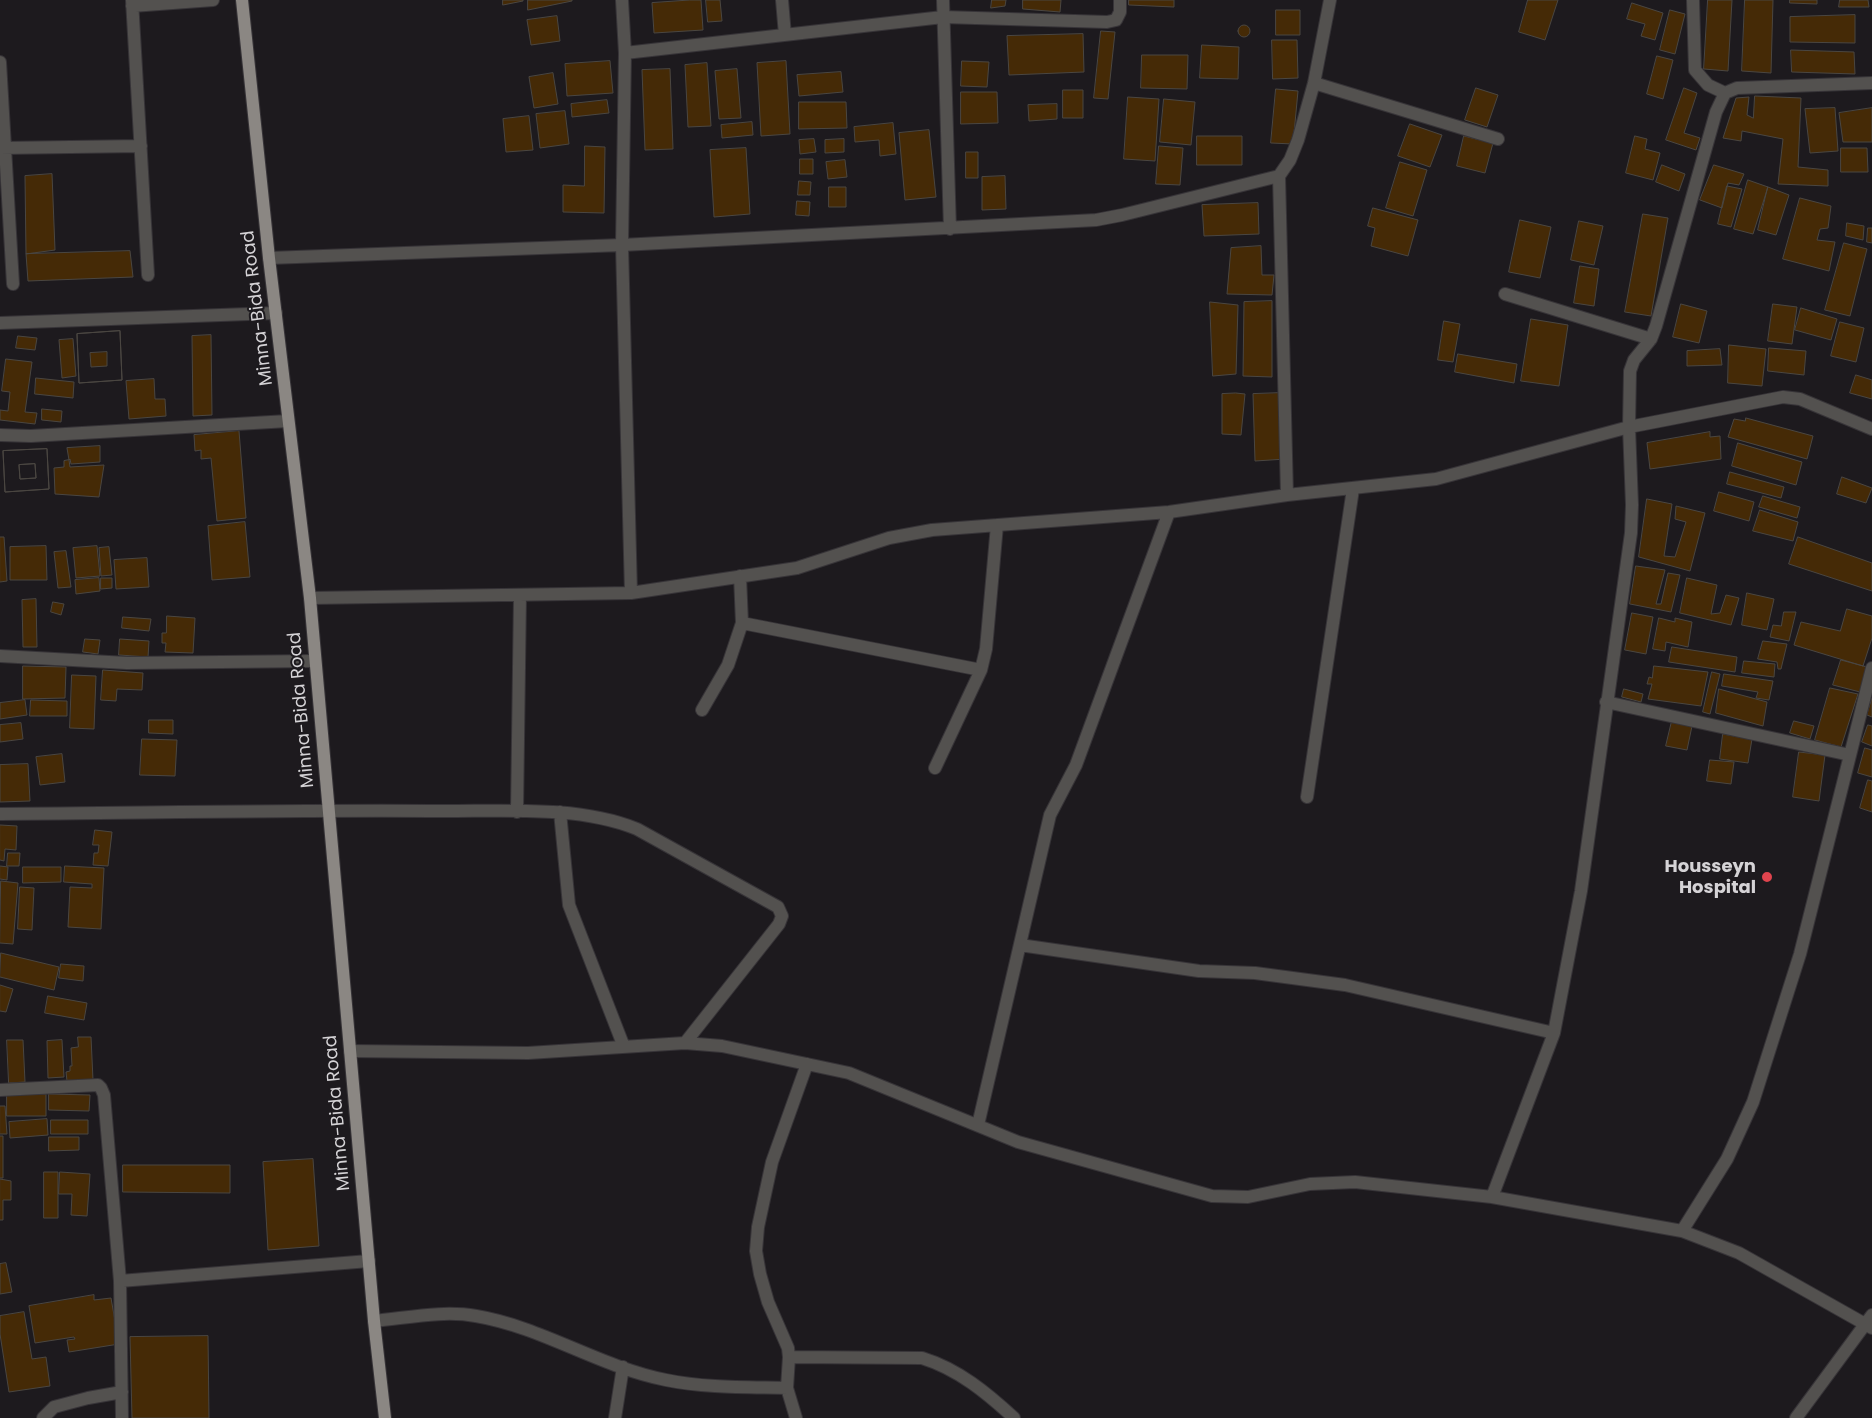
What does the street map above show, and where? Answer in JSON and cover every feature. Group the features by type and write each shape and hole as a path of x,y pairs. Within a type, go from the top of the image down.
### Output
{"main road":[{"name":"Minna-Bida Road","path":"242,0 269,258 310,598 374,1321 385,1418"}],"street":[{"path":"148,275 132,3 213,0"},
{"path":"622,0 626,53 622,245 631,593"},
{"path":"782,0 785,35"},
{"path":"943,0 950,229"},
{"path":"626,53 943,17 1107,22 1116,20 1120,12 1120,0"},
{"path":"1287,495 1279,176 1290,160 1298,140 1314,83 1330,0"},
{"path":"1693,0 1695,70 1708,85 1725,93"},
{"path":"0,62 2,148 13,284"},
{"path":"1314,83 1498,139"},
{"path":"1492,1197 1554,1033 1581,891 1631,534 1630,371 1634,360 1650,339 1656,326 1716,112 1725,93 1737,88 1872,83"},
{"path":"2,148 140,146"},
{"path":"269,258 622,245 1096,220 1279,176"},
{"path":"1505,294 1650,339"},
{"path":"0,323 276,313"},
{"path":"310,598 631,593 797,568 889,538 932,530 1169,512 1287,495 1436,479 1629,428 1784,397 1800,399 1872,429"},
{"path":"0,435 39,436 288,421"},
{"path":"1307,797 1353,489"},
{"path":"978,1125 1050,815 1076,766 1169,512"},
{"path":"935,768 981,670 986,649 997,525"},
{"path":"702,710 728,665 742,623 740,576"},
{"path":"518,812 520,595"},
{"path":"742,623 981,670"},
{"path":"0,656 127,663 315,661"},
{"path":"1682,1231 1727,1159 1753,1102 1800,954 1872,668"},
{"path":"1606,702 1850,756"},
{"path":"0,814 328,810 560,812 618,821 637,829 778,907 782,916 779,924 685,1043"},
{"path":"560,812 569,905 624,1047"},
{"path":"1020,945 1199,971 1255,974 1345,984 1554,1033"},
{"path":"350,1051 528,1053 685,1043 722,1046 849,1073 1018,1142 1212,1196 1248,1196 1310,1184 1355,1182 1492,1197 1682,1231 1739,1252 1870,1322 1796,1418"},
{"path":"796,1418 787,1388 788,1348 768,1302 756,1251 758,1227 772,1162 807,1064"},
{"path":"0,1090 98,1085 104,1095 120,1281 122,1418"},
{"path":"120,1281 369,1261"},
{"path":"374,1321 441,1314 475,1316 511,1324 622,1367 666,1380 719,1386 787,1388"},
{"path":"789,1357 922,1358 941,1364 987,1392 1014,1418"},
{"path":"615,1418 622,1367"},
{"path":"43,1418 54,1407 122,1392"}],"building":[{"path":"503,0 523,0 523,1 503,5"},
{"path":"528,0 572,0 572,1 528,10"},
{"path":"701,0 703,30 654,33 652,3"},
{"path":"706,0 720,0 722,21 708,22"},
{"path":"992,0 1006,0 1005,6 991,8"},
{"path":"1023,0 1061,0 1060,12 1023,9"},
{"path":"1129,0 1174,0 1174,7 1129,5"},
{"path":"1528,0 1558,0 1545,40 1519,32"},
{"path":"1708,0 1732,0 1728,71 1704,69"},
{"path":"1745,0 1773,0 1771,73 1742,71"},
{"path":"1790,0 1817,0 1817,4 1790,3"},
{"path":"1840,0 1868,0 1869,7 1839,7"},
{"path":"1632,3 1663,13 1655,40 1641,36 1645,24 1627,19"},
{"path":"1276,10 1300,10 1300,35 1276,35"},
{"path":"1670,10 1685,14 1675,54 1660,50"},
{"path":"1855,15 1855,43 1790,42 1790,17"},
{"path":"557,16 560,41 531,45 527,20"},
{"path":"1244,25 1250,31 1244,37 1238,31"},
{"path":"1101,31 1115,32 1108,99 1094,98"},
{"path":"1083,34 1084,72 1009,75 1007,36"},
{"path":"1272,40 1297,40 1298,78 1273,79"},
{"path":"1202,45 1239,47 1238,79 1200,78"},
{"path":"1791,50 1854,52 1855,74 1792,72"},
{"path":"1142,55 1188,55 1187,89 1141,88"},
{"path":"1657,56 1673,60 1663,99 1647,94"},
{"path":"610,61 613,93 567,96 565,64"},
{"path":"786,61 790,134 761,136 757,63"},
{"path":"962,61 989,62 987,87 961,86"},
{"path":"707,63 711,126 688,127 685,65"},
{"path":"670,69 673,149 645,150 642,70"},
{"path":"737,69 741,118 719,119 715,71"},
{"path":"841,72 843,92 799,96 797,75"},
{"path":"553,73 558,104 534,108 529,77"},
{"path":"1476,88 1498,95 1487,127 1465,120"},
{"path":"1684,88 1697,93 1684,133 1700,138 1696,150 1666,140"},
{"path":"1276,89 1298,91 1293,144 1271,143"},
{"path":"1063,90 1083,90 1083,118 1063,118"},
{"path":"961,92 997,92 998,123 961,124"},
{"path":"1755,96 1801,98 1798,167 1828,170 1828,186 1778,184 1783,139 1742,131 1741,141 1723,138 1736,98 1749,97 1747,115 1753,118"},
{"path":"1128,97 1159,99 1155,161 1124,159"},
{"path":"1164,99 1195,102 1191,145 1160,142"},
{"path":"607,100 609,113 572,117 571,104"},
{"path":"799,102 846,102 847,128 799,129"},
{"path":"1057,104 1057,119 1029,121 1028,105"},
{"path":"1835,108 1838,151 1810,153 1805,109"},
{"path":"1872,108 1872,142 1843,142 1839,113"},
{"path":"565,111 569,144 540,148 536,114"},
{"path":"529,116 533,150 506,152 503,119"},
{"path":"752,122 753,135 722,138 721,125"},
{"path":"893,123 896,154 880,156 879,140 855,142 854,127"},
{"path":"1410,124 1442,135 1430,167 1398,156"},
{"path":"929,130 936,197 905,200 899,133"},
{"path":"1197,136 1242,136 1242,165 1197,165"},
{"path":"1464,136 1493,143 1485,173 1457,166"},
{"path":"1635,136 1647,139 1645,149 1660,153 1653,180 1626,173"},
{"path":"814,139 816,152 800,154 799,140"},
{"path":"844,139 844,152 825,153 825,140"},
{"path":"585,146 605,147 604,213 563,212 563,185 584,186"},
{"path":"1159,146 1183,148 1180,185 1156,184"},
{"path":"746,148 750,214 714,217 710,150"},
{"path":"1841,148 1867,148 1868,172 1841,172"},
{"path":"966,152 978,152 978,178 966,178"},
{"path":"800,159 813,159 813,174 800,174"},
{"path":"845,160 847,177 828,179 826,162"},
{"path":"1400,162 1427,170 1413,216 1386,208"},
{"path":"1662,165 1685,174 1679,191 1656,182"},
{"path":"1714,165 1744,174 1739,185 1728,183 1722,208 1700,200"},
{"path":"52,174 55,250 26,254 25,176"},
{"path":"1005,176 1006,209 982,210 982,177"},
{"path":"1748,180 1768,187 1753,234 1734,229"},
{"path":"799,181 811,182 810,195 798,195"},
{"path":"1727,186 1742,189 1731,227 1718,224"},
{"path":"829,187 846,187 846,207 829,207"},
{"path":"1768,187 1789,195 1776,235 1758,230"},
{"path":"1800,198 1831,206 1828,228 1820,229 1817,240 1835,242 1829,271 1783,259"},
{"path":"797,201 810,202 809,216 796,215"},
{"path":"1258,203 1259,234 1204,236 1202,205"},
{"path":"1373,208 1418,220 1408,256 1371,246 1375,228 1368,226"},
{"path":"1643,214 1668,218 1651,316 1625,312"},
{"path":"1520,220 1551,227 1540,278 1509,272"},
{"path":"1579,221 1603,226 1594,265 1571,260"},
{"path":"1847,223 1864,226 1863,240 1846,236"},
{"path":"1868,228 1872,228 1872,243 1867,242"},
{"path":"1844,243 1867,249 1850,316 1825,310"},
{"path":"1261,246 1262,275 1274,275 1272,295 1227,294 1231,248"},
{"path":"130,251 133,277 28,281 26,254"},
{"path":"1580,266 1599,269 1594,306 1574,303"},
{"path":"1272,301 1272,377 1243,376 1244,302"},
{"path":"1210,302 1238,305 1236,374 1213,376"},
{"path":"1681,304 1707,311 1699,343 1673,337"},
{"path":"1773,304 1797,307 1792,344 1768,341"},
{"path":"1801,308 1837,319 1831,340 1795,330"},
{"path":"1531,319 1568,325 1559,386 1521,381"},
{"path":"1444,321 1460,324 1453,362 1438,360"},
{"path":"1840,322 1864,328 1856,362 1831,356"},
{"path":"120,331 122,380 79,383 77,334","holes":["107,352 107,366 91,367 90,353"]},
{"path":"120,331 122,380 79,383 77,334"},
{"path":"211,335 212,415 193,416 192,336"},
{"path":"18,336 37,338 35,350 16,348"},
{"path":"73,339 76,376 62,378 59,340"},
{"path":"1729,345 1766,349 1762,386 1728,383"},
{"path":"1769,348 1806,351 1804,375 1768,371"},
{"path":"1720,349 1722,365 1687,366 1687,351"},
{"path":"1458,354 1517,364 1514,383 1455,372"},
{"path":"6,359 32,362 25,412 37,413 35,424 0,420 0,410 8,411 10,392 2,391"},
{"path":"1856,375 1872,380 1872,399 1850,393"},
{"path":"36,378 74,382 73,398 35,394"},
{"path":"154,379 155,399 165,399 166,416 129,419 126,381"},
{"path":"1281,393 1286,459 1255,461 1253,394"},
{"path":"1222,394 1245,394 1241,435 1222,434"},
{"path":"42,409 62,411 61,422 42,420"},
{"path":"1746,418 1813,436 1807,459 1728,437 1734,419 1745,421"},
{"path":"239,431 246,518 217,521 211,458 201,459 201,450 195,451 194,435"},
{"path":"1710,432 1710,437 1720,436 1721,459 1650,469 1647,443"},
{"path":"1738,443 1802,462 1796,485 1732,466"},
{"path":"100,446 100,462 71,464 67,448"},
{"path":"47,449 49,489 5,492 3,451","holes":["35,464 36,478 20,479 19,465"]},
{"path":"47,449 49,489 5,492 3,451"},
{"path":"69,460 70,467 104,465 99,497 55,494 54,468 64,467 64,461"},
{"path":"35,464 36,478 20,479 19,465"},
{"path":"1730,472 1784,487 1781,498 1727,484"},
{"path":"1842,477 1872,488 1866,503 1837,494"},
{"path":"1719,492 1754,502 1749,521 1714,511"},
{"path":"1763,496 1800,507 1797,518 1759,507"},
{"path":"1647,499 1672,504 1664,556 1675,557 1686,522 1675,519 1676,506 1705,513 1690,571 1639,557"},
{"path":"1760,510 1798,522 1793,541 1753,531"},
{"path":"245,522 250,577 212,580 208,526"},
{"path":"0,537 4,537 7,581 0,582"},
{"path":"1798,537 1872,563 1872,591 1789,564"},
{"path":"46,546 47,580 10,580 10,547"},
{"path":"97,546 100,576 76,578 73,548"},
{"path":"109,547 112,575 101,576 99,548"},
{"path":"66,551 71,587 58,588 54,552"},
{"path":"147,558 149,587 116,589 114,560"},
{"path":"1636,566 1665,570 1656,604 1661,604 1668,573 1680,575 1671,612 1630,604"},
{"path":"99,578 100,591 76,594 75,580"},
{"path":"101,578 112,578 112,588 101,589"},
{"path":"1687,578 1717,585 1711,614 1720,613 1726,595 1739,598 1731,625 1680,613"},
{"path":"1747,593 1774,599 1767,630 1742,625"},
{"path":"36,599 37,647 23,647 22,600"},
{"path":"53,602 64,604 61,615 51,612"},
{"path":"1847,609 1872,616 1872,638 1863,666 1794,645 1801,622 1840,631"},
{"path":"1784,612 1796,612 1789,641 1770,637 1773,625 1781,626"},
{"path":"1632,613 1653,617 1646,654 1625,650"},
{"path":"167,616 195,618 193,653 165,652 166,643 162,643 162,633 166,633"},
{"path":"123,617 151,619 149,631 122,628"},
{"path":"1659,618 1675,622 1675,618 1692,622 1688,647 1666,642 1665,651 1653,649"},
{"path":"85,639 100,640 98,654 83,652"},
{"path":"120,639 149,641 148,657 119,655"},
{"path":"1763,641 1787,644 1781,669 1778,669 1777,662 1758,659"},
{"path":"1672,647 1737,657 1735,672 1669,662"},
{"path":"1841,660 1867,667 1860,692 1833,685"},
{"path":"1744,661 1775,664 1774,677 1742,673"},
{"path":"23,666 66,667 65,698 23,699"},
{"path":"1654,666 1708,672 1701,706 1648,699 1652,684 1647,684 1649,677 1652,678"},
{"path":"103,670 143,673 142,690 117,689 116,701 101,700"},
{"path":"1712,672 1720,674 1710,714 1703,712"},
{"path":"1724,674 1773,681 1769,700 1756,698 1758,692 1722,686"},
{"path":"72,675 96,676 94,729 70,728"},
{"path":"1830,688 1858,694 1841,747 1815,740"},
{"path":"1624,689 1643,694 1641,702 1622,697"},
{"path":"1719,689 1767,702 1763,726 1716,713"},
{"path":"1872,698 1872,717 1867,715"},
{"path":"25,700 27,715 0,719 0,703"},
{"path":"31,700 67,701 67,716 30,716"},
{"path":"149,720 173,720 173,734 149,733"},
{"path":"1672,721 1692,726 1687,750 1666,746"},
{"path":"1794,721 1814,726 1810,739 1790,733"},
{"path":"21,723 23,739 0,742 0,725"},
{"path":"1868,725 1872,726 1872,746 1862,742"},
{"path":"1723,734 1752,739 1748,763 1720,759"},
{"path":"142,739 177,740 175,776 140,775"},
{"path":"1865,748 1872,750 1872,777 1858,773"},
{"path":"1799,752 1825,755 1819,801 1793,797"},
{"path":"62,754 65,782 40,785 36,757"},
{"path":"1710,760 1734,762 1731,784 1707,781"},
{"path":"28,764 30,801 0,802 0,765"},
{"path":"1868,780 1872,781 1872,812 1860,808"},
{"path":"0,825 17,826 16,850 5,849 4,861 0,860"},
{"path":"95,830 112,832 108,866 93,865 94,853 98,853 99,845 93,845"},
{"path":"8,853 20,853 19,866 7,866"},
{"path":"0,866 8,867 7,880 0,879"},
{"path":"65,866 104,868 101,929 68,927 70,887 92,888 92,884 64,882"},
{"path":"23,867 61,867 61,882 23,883"},
{"path":"1,881 18,883 13,944 0,943"},
{"path":"20,887 34,888 32,930 18,929"},
{"path":"1,953 59,967 54,990 0,977"},
{"path":"61,964 84,966 83,981 59,978"},
{"path":"0,985 13,989 6,1012 0,1011"},
{"path":"48,996 87,1003 84,1020 45,1013"},
{"path":"78,1037 91,1037 93,1080 67,1081 66,1072 70,1071 70,1066 72,1066 71,1048 78,1047"},
{"path":"7,1040 23,1040 25,1082 9,1083"},
{"path":"62,1040 64,1077 48,1078 47,1041"},
{"path":"7,1093 46,1094 46,1116 7,1116"},
{"path":"49,1094 90,1095 89,1111 49,1110"},
{"path":"0,1106 5,1106 7,1134 0,1134"},
{"path":"47,1119 48,1135 10,1138 9,1122"},
{"path":"51,1120 88,1120 88,1134 51,1134"},
{"path":"0,1136 3,1136 3,1178 0,1178"},
{"path":"49,1137 79,1137 79,1150 49,1151"},
{"path":"313,1159 319,1246 268,1250 263,1162"},
{"path":"123,1165 230,1165 230,1193 123,1192"},
{"path":"44,1172 58,1172 58,1218 44,1218"},
{"path":"60,1172 90,1174 87,1216 71,1215 72,1194 59,1194"},
{"path":"0,1179 11,1181 11,1200 3,1200 3,1220 0,1220"},
{"path":"6,1263 12,1292 0,1294 0,1264"},
{"path":"94,1295 94,1300 111,1298 119,1344 69,1352 67,1340 75,1339 74,1337 35,1343 29,1306"},
{"path":"24,1312 32,1359 46,1357 50,1386 9,1392 0,1334 0,1316"},
{"path":"208,1336 209,1418 132,1418 130,1337"}],"place":[{"name":"Housseyn Hospital","path":"1767,877"}]}
